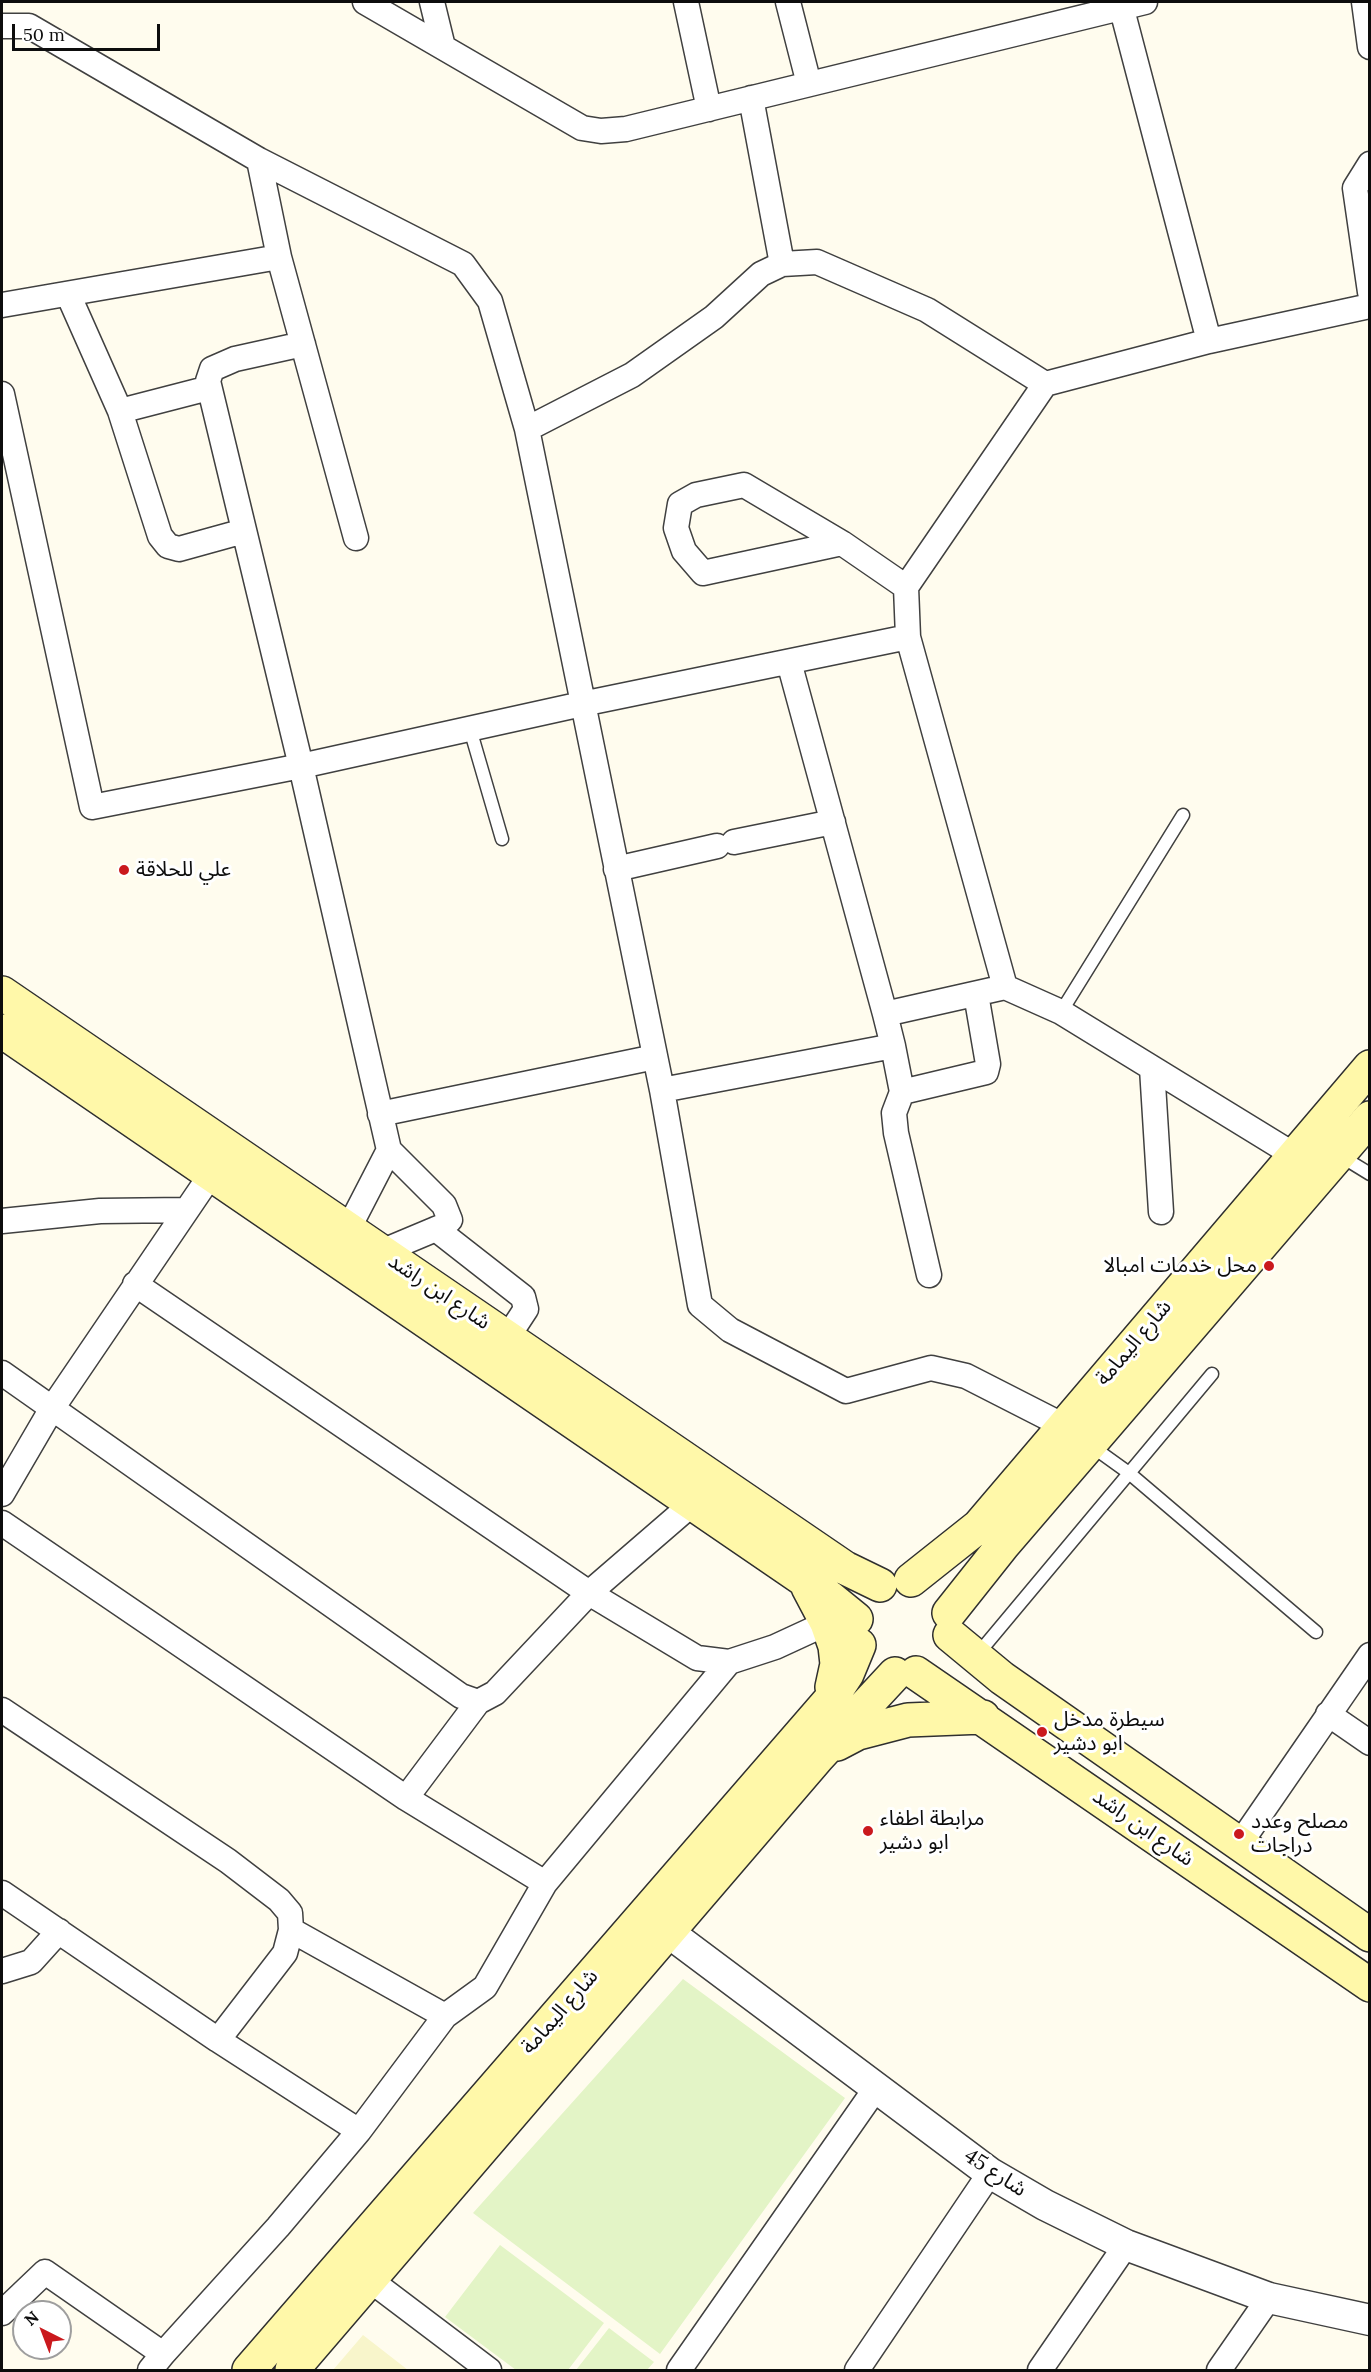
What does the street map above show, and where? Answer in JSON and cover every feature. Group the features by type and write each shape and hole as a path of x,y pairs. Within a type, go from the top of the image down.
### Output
{"main road":[{"name":"شارع ابن راشد","path":"2,993 845,1568 896,1582"},
{"name":"شارع ابن راشد","path":"2,1031 210,1176 804,1580 847,1629"},
{"name":"شارع اليمامة","path":"950,1624 1076,1435 1294,1155 1370,1067"},
{"name":"شارع اليمامة","path":"896,1582 979,1526 1076,1435 1370,1118"},
{"path":"896,1582 931,1588 939,1595 950,1624 942,1654 935,1662 905,1673 873,1664 847,1629 864,1599 896,1582"},
{"name":"شارع ابن راشد","path":"950,1624 976,1656 1002,1678 1370,1935"},
{"name":"شارع اليمامة","path":"249,2370 830,1700 847,1674 847,1629"},
{"name":"شارع ابن راشد","path":"905,1673 983,1717 1370,1985"},
{"name":"شارع اليمامة","path":"292,2370 818,1757 905,1673"},
{"path":"818,1757 841,1741 880,1726 908,1720 983,1717"}],"street":[{"path":"365,2 582,128 601,131 626,129 1120,4 1145,2"},
{"path":"432,2 443,48"},
{"path":"686,2 709,109"},
{"path":"788,2 809,84"},
{"path":"1364,2 1370,47"},
{"path":"1120,4 1209,341"},
{"path":"2,26 29,26 259,160 464,264 490,301 527,429 662,1090 700,1305 722,1323 846,1391 931,1368 966,1376 1076,1435"},
{"path":"751,98 782,264"},
{"path":"259,160 279,257 356,538"},
{"path":"1369,167 1355,188 1370,292"},
{"path":"2,305 279,257"},
{"path":"527,429 632,375 714,317 761,274 782,264 818,262 927,310 1045,384"},
{"path":"68,294 120,411 155,527 168,546 179,549 244,531"},
{"path":"1005,987 908,637 906,586 1045,384 1209,341 1370,306"},
{"path":"303,344 235,359 212,369 208,374 209,388 301,766 389,1150 449,1213 450,1220 435,1229 381,1252"},
{"path":"120,411 209,388"},
{"path":"2,394 92,807 301,766 582,704 908,637"},
{"path":"842,543 703,573 684,551 676,528 680,504 696,495 744,485 842,543 906,586"},
{"path":"789,662 893,1046 902,1092 894,1113 896,1133 929,1275"},
{"path":"616,869 833,822"},
{"path":"885,1014 1005,987 1062,1011 1294,1155"},
{"path":"902,1092 986,1072 988,1064 976,994"},
{"path":"662,1090 893,1046"},
{"path":"381,1114 655,1058"},
{"path":"1152,1068 1161,1212"},
{"path":"331,1258 349,1231 389,1150"},
{"path":"2,1494 51,1410 210,1176"},
{"path":"2,1221 100,1210 186,1210"},
{"path":"435,1229 523,1297 526,1309 507,1338"},
{"path":"135,1284 589,1593 697,1658 729,1662 775,1647 847,1629"},
{"path":"2,1373 51,1410 461,1696 478,1702"},
{"path":"406,1798 478,1702 495,1693 589,1593 692,1504"},
{"path":"2,1523 406,1798 545,1883"},
{"path":"1239,1845 1370,1655"},
{"path":"2,2313 45,2272 156,2362 278,2227 359,2131 445,2016 485,1987 545,1883 729,1662"},
{"path":"2,1710 228,1861 279,1900 290,1913 291,1930 285,1953 218,2040"},
{"path":"1328,1714 1370,1743"},
{"path":"2,1893 218,2040 359,2131"},
{"path":"291,1930 445,2016"},
{"path":"2,1971 31,1962 59,1931"},
{"name":"شارع 45","path":"668,1932 990,2172 1045,2205 1125,2245 1269,2298 1370,2320"},
{"path":"679,2370 876,2088"},
{"path":"857,2370 990,2172"},
{"path":"1040,2370 1125,2245"},
{"path":"370,2280 489,2370"},
{"path":"1220,2370 1269,2298"}],"lane":[{"path":"470,729 502,839"},
{"path":"1062,1011 1183,815"},
{"path":"1338,1155 1370,1174"},
{"path":"976,1656 1212,1374"},
{"path":"1076,1435 1129,1473 1316,1632"}],"shaded area":[{"path":"363,2335 408,2370 333,2370"}],"green space":[{"path":"683,1979 845,2098 660,2354 473,2213"},
{"path":"500,2245 604,2323 568,2370 516,2370 445,2317"},
{"path":"609,2328 654,2362 647,2370 576,2370"}],"place":[{"name":"علي للحلاقة","path":"124,870"},
{"name":"محل خدمات امبالا","path":"1269,1266"},
{"name":"سيطرة مدخل ابو دشير","path":"1042,1732"},
{"name":"مرابطة اطفاء ابو دشير","path":"868,1831"},
{"name":"مصلح وعدد دراجات","path":"1239,1834"}]}
